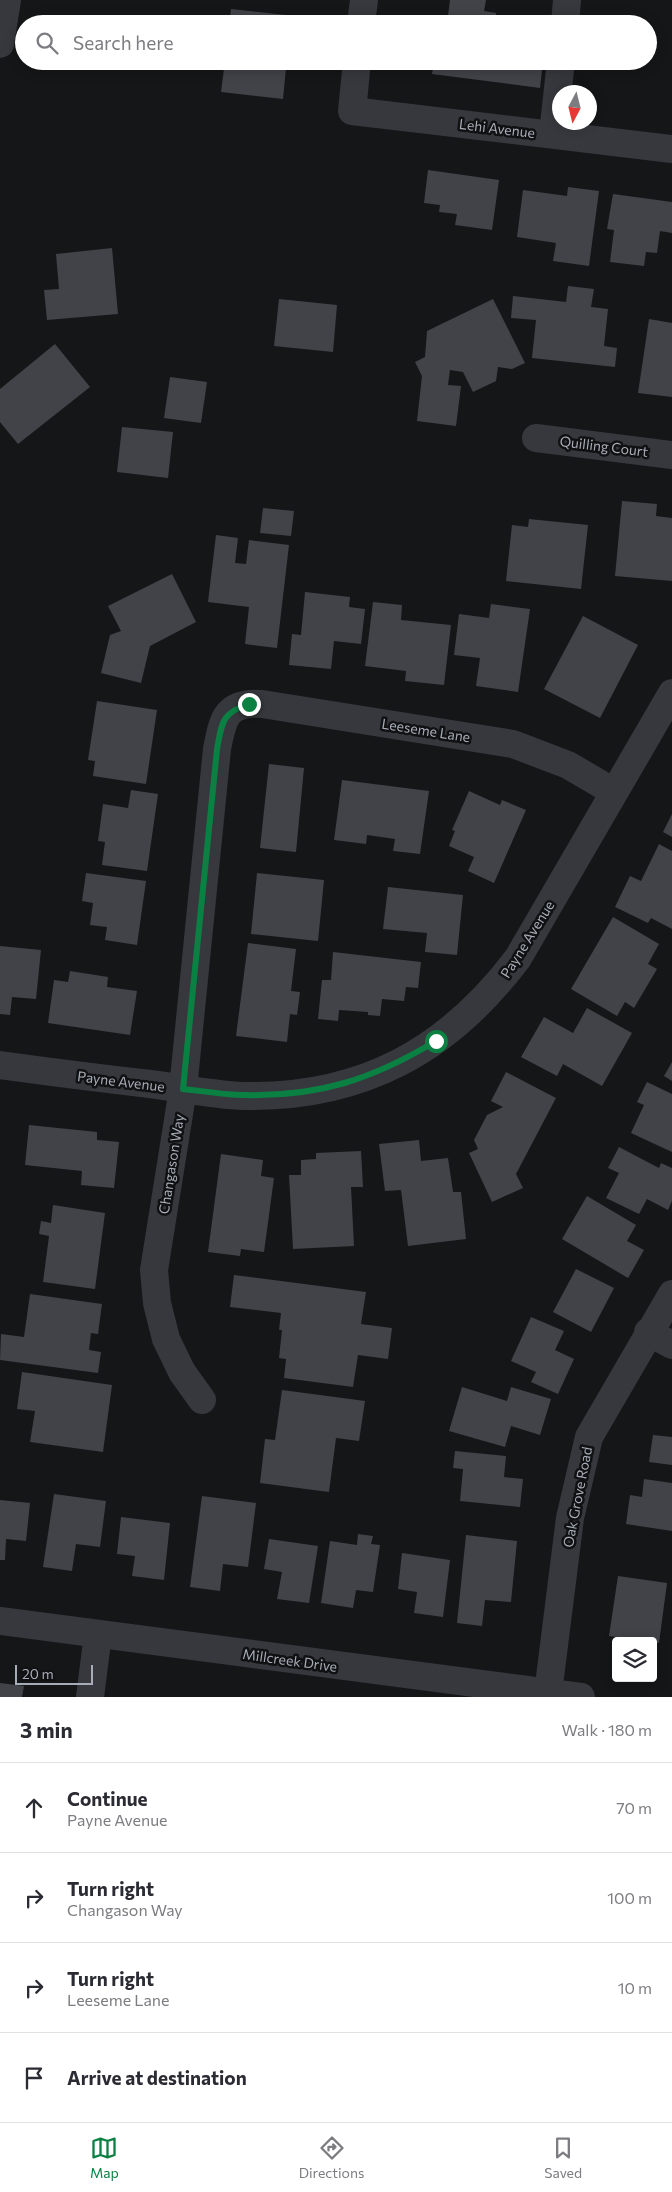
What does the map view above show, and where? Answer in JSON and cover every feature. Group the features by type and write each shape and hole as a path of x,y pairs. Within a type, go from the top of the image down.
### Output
{"street":[{"path":"0,44 7,0"},
{"path":"362,15 364,0"},
{"path":"566,15 567,0"},
{"name":"Lehi Avenue","path":"356,70 352,111 672,149"},
{"path":"553,134 560,70"},
{"name":"Quilling Court","path":"536,438 672,455"},
{"name":"Payne Avenue","path":"0,1065 242,1096 285,1095 323,1090 364,1078 390,1067 436,1041 474,1010 496,987 518,958 672,693"},
{"name":"Leeseme Lane","path":"230,712 249,704 262,704 513,744 568,765 614,792"},
{"name":"Changason Way","path":"202,1400 182,1372 166,1339 157,1304 154,1270 183,1089 217,749 223,720 230,712"},
{"name":"Oak Grove Road","path":"548,1693 570,1518 579,1471 589,1438 648,1332 672,1294"},
{"path":"648,1332 672,1346"},
{"name":"Millcreek Drive","path":"0,1621 581,1697"},
{"path":"90,1697 98,1634"}],"building":[{"path":"450,0 486,0 484,11 496,13 496,15 448,15"},
{"path":"231,9 286,15 230,15"},
{"path":"224,70 286,70 283,99 221,92"},
{"path":"433,70 542,70 540,88 432,74"},
{"path":"428,170 499,180 492,230 455,225 457,214 439,212 440,205 424,203"},
{"path":"568,187 599,191 589,266 553,261 556,243 517,237 523,190 567,196"},
{"path":"613,194 672,202 672,233 660,231 657,253 646,252 644,266 610,262 614,230 607,229"},
{"path":"112,248 118,314 47,320 44,290 59,289 56,254"},
{"path":"568,286 594,289 591,307 608,309 604,346 617,348 615,367 532,358 536,320 511,318 513,296 566,302"},
{"path":"279,299 337,305 333,352 274,346"},
{"path":"493,299 525,363 512,369 498,367 496,381 473,392 463,372 450,370 448,385 461,386 456,426 417,421 422,376 415,362 425,357 427,331"},
{"path":"649,319 672,323 672,397 638,393"},
{"path":"55,344 90,387 18,444 0,422 0,389"},
{"path":"170,377 207,382 201,423 164,418"},
{"path":"122,427 173,432 168,478 117,472"},
{"path":"622,501 657,504 656,516 672,518 672,581 615,576"},
{"path":"263,508 294,511 291,536 260,533"},
{"path":"529,519 588,525 581,589 506,581 512,525 528,527"},
{"path":"216,535 238,538 235,563 246,564 249,540 289,545 277,648 245,644 249,607 208,602"},
{"path":"172,574 196,622 150,646 141,683 101,673 110,635 121,631 108,606"},
{"path":"305,592 350,597 349,607 365,609 361,644 334,641 331,669 289,665 292,634 301,635"},
{"path":"373,602 402,605 401,620 451,625 444,685 405,681 406,671 365,666"},
{"path":"491,604 530,609 518,692 476,686 480,658 454,655 459,614 489,618"},
{"path":"583,616 638,645 600,718 544,689"},
{"path":"97,701 157,710 146,784 93,776 95,761 88,760"},
{"path":"269,764 304,768 296,852 260,848"},
{"path":"342,780 429,791 420,854 393,851 395,839 367,835 366,844 334,840"},
{"path":"131,790 158,794 147,871 102,865 105,842 98,841 103,804 128,808"},
{"path":"469,791 500,805 502,800 526,810 494,883 468,871 474,857 449,846 455,831 452,830"},
{"path":"672,814 672,837 663,832"},
{"path":"659,844 672,851 672,929 651,918 648,923 615,907 630,876 641,881"},
{"path":"86,873 146,881 137,945 105,940 107,927 90,925 93,903 82,901"},
{"path":"257,873 324,880 318,941 251,934"},
{"path":"388,887 463,895 457,955 425,952 427,933 383,929"},
{"path":"613,917 659,944 648,964 657,969 634,1008 625,1002 617,1016 571,989"},
{"path":"248,943 296,949 291,991 300,992 297,1015 290,1014 287,1042 236,1036"},
{"path":"0,946 41,950 36,999 12,997 10,1015 0,1014"},
{"path":"333,952 421,962 418,988 406,987 404,1001 382,999 380,1016 368,1015 368,1012 339,1010 338,1021 318,1019 322,980 331,980"},
{"path":"70,971 108,977 107,987 137,991 130,1035 48,1023 54,980 68,982"},
{"path":"587,1008 632,1033 602,1086 563,1064 557,1076 521,1057 544,1017 573,1033"},
{"path":"672,1062 672,1081 664,1076"},
{"path":"506,1072 556,1098 516,1174 523,1188 492,1202 469,1153 478,1149 474,1140 487,1115 503,1107 491,1101"},
{"path":"647,1082 672,1094 672,1152 631,1133 644,1105 637,1102"},
{"path":"29,1125 97,1132 97,1140 119,1142 114,1188 81,1185 82,1171 25,1165"},
{"path":"419,1140 421,1161 448,1158 453,1192 461,1192 466,1239 408,1246 401,1190 385,1191 379,1144"},
{"path":"619,1147 659,1168 661,1163 672,1168 672,1201 668,1210 647,1199 639,1214 606,1198 619,1173 608,1168"},
{"path":"361,1151 363,1187 351,1187 354,1246 293,1249 289,1175 301,1175 301,1160 316,1159 316,1153"},
{"path":"221,1154 263,1160 261,1176 274,1178 264,1252 241,1249 240,1256 208,1252"},
{"path":"587,1196 636,1225 627,1241 644,1250 628,1278 562,1239"},
{"path":"53,1205 105,1213 95,1289 43,1282 49,1236 39,1234 41,1221 51,1223"},
{"path":"576,1269 614,1288 591,1332 553,1312"},
{"path":"234,1275 366,1292 361,1324 392,1328 388,1359 358,1355 353,1387 284,1378 286,1359 279,1358 282,1330 279,1330 281,1313 230,1307"},
{"path":"30,1294 102,1304 98,1334 91,1333 89,1350 101,1352 98,1373 0,1360 1,1334 24,1337"},
{"path":"531,1317 564,1331 555,1350 574,1359 558,1394 531,1382 536,1372 511,1361"},
{"path":"22,1372 112,1385 103,1452 30,1442 35,1411 17,1409"},
{"path":"462,1387 507,1401 511,1387 551,1399 540,1435 511,1426 505,1447 449,1431"},
{"path":"282,1390 365,1401 359,1441 336,1438 329,1492 260,1483 265,1439 275,1440"},
{"path":"653,1435 672,1437 672,1465 649,1462"},
{"path":"455,1451 506,1456 504,1477 523,1479 520,1507 460,1501 463,1469 453,1468"},
{"path":"644,1479 672,1483 672,1531 626,1524 630,1495 642,1497"},
{"path":"54,1494 106,1501 100,1547 76,1544 72,1571 43,1567"},
{"path":"202,1496 256,1503 248,1567 223,1564 220,1591 190,1587"},
{"path":"0,1500 30,1503 26,1541 6,1539 5,1560 0,1560"},
{"path":"121,1517 170,1523 164,1580 132,1576 135,1556 117,1554"},
{"path":"358,1534 373,1536 371,1544 380,1545 373,1592 356,1590 353,1608 321,1603 330,1541 357,1545"},
{"path":"466,1535 517,1541 511,1602 485,1600 482,1626 457,1623"},
{"path":"269,1539 318,1546 309,1603 277,1599 282,1572 264,1569"},
{"path":"402,1553 450,1560 443,1617 414,1613 417,1592 398,1589"},
{"path":"618,1576 667,1583 659,1643 657,1643 657,1637 609,1636"},
{"path":"0,1683 24,1686 22,1697 0,1697"}],"route":[{"path":"249,704 238,707 223,720 217,749 183,1089 242,1096 285,1095 323,1090 364,1078 399,1063 436,1041"}]}
